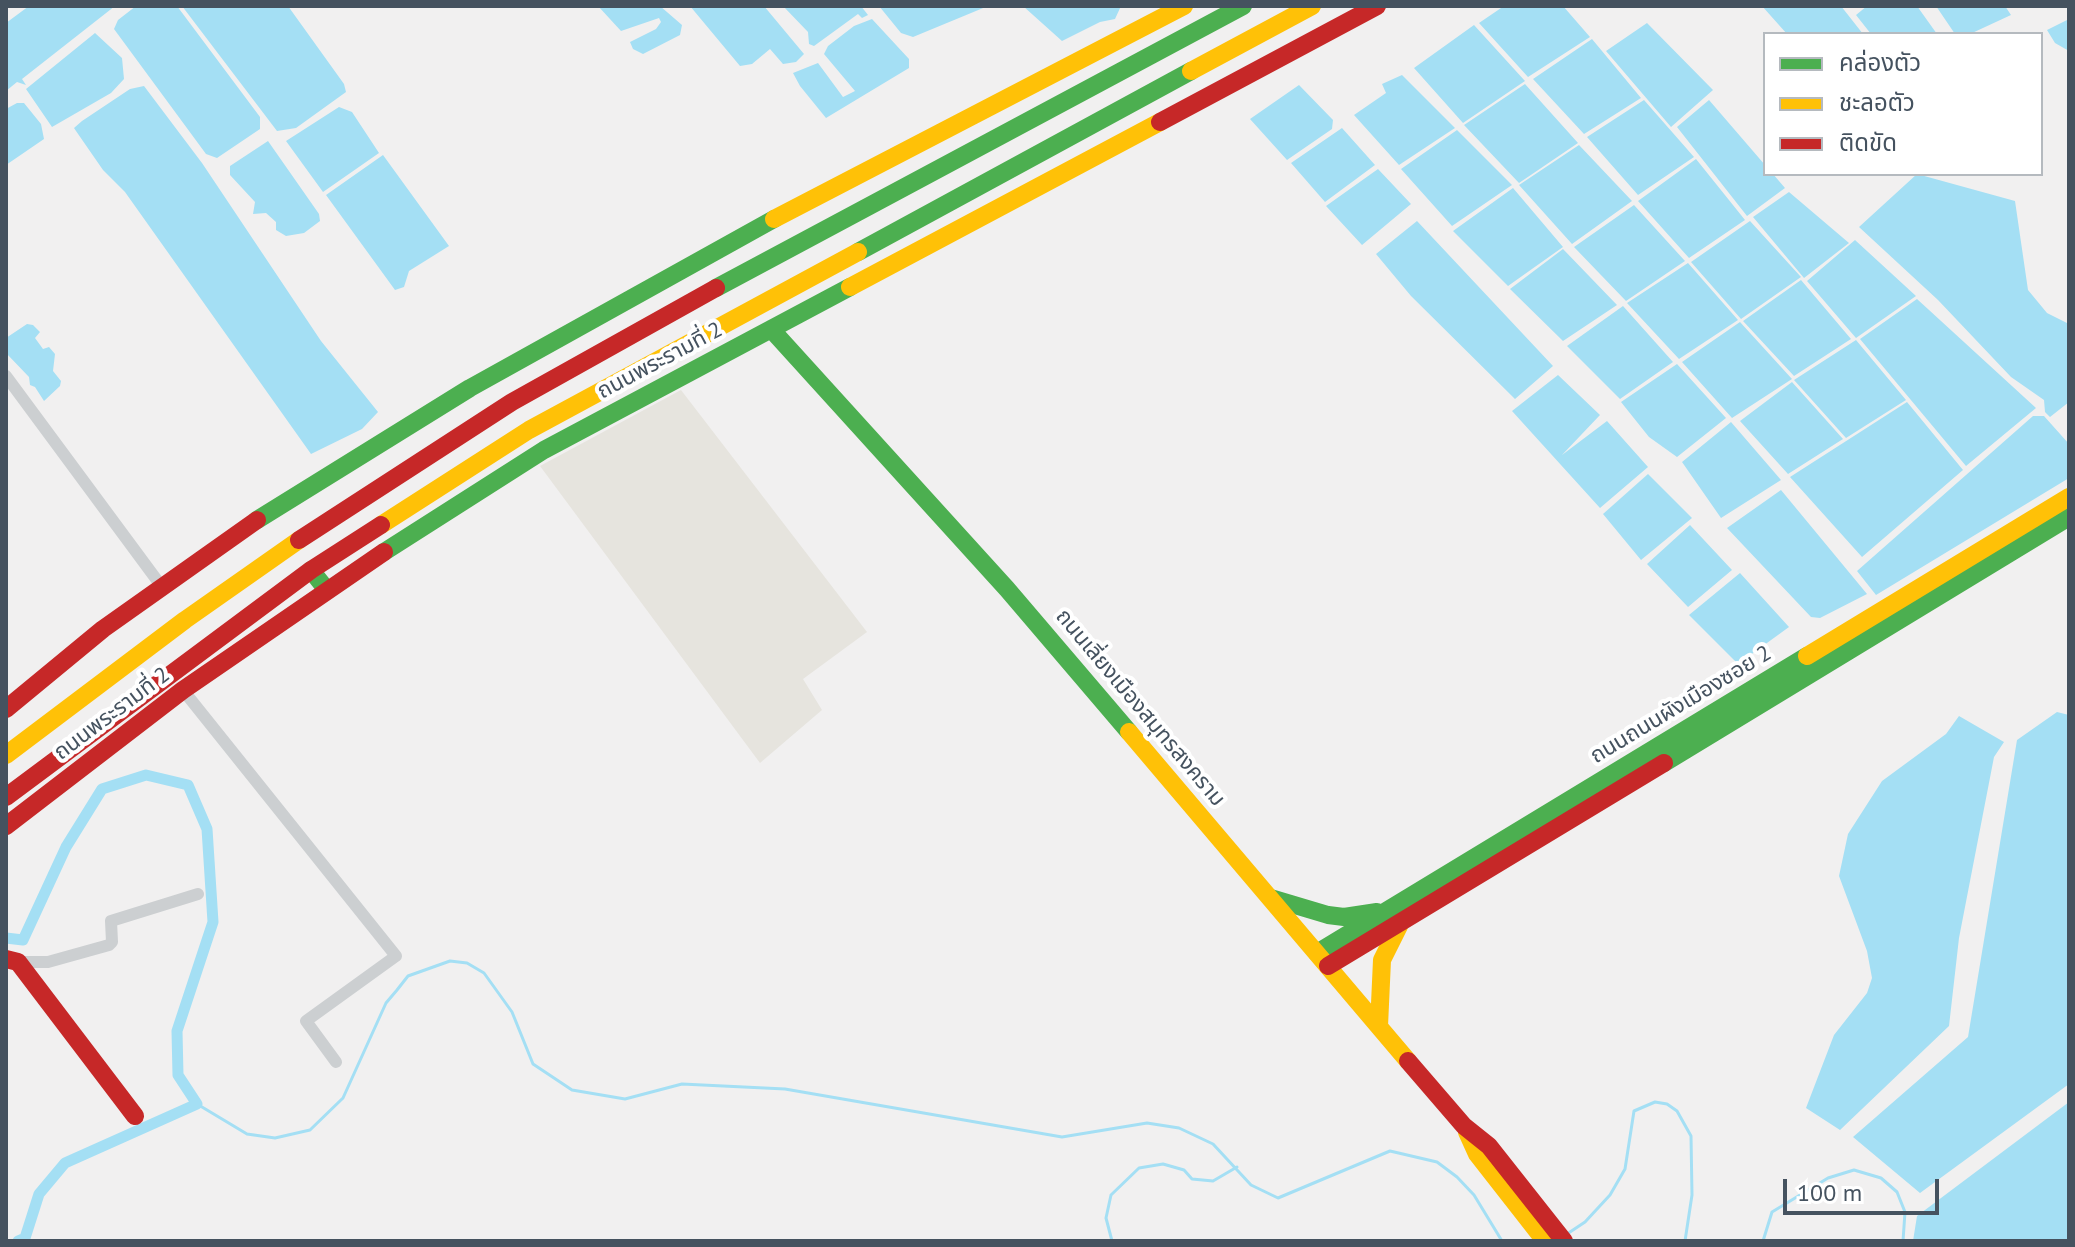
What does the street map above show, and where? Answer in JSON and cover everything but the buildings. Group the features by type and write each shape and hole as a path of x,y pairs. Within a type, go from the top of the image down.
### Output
{"main road":[{"path":"6,709 103,629 162,587 312,484 470,388 707,254 1055,77 1184,6"},
{"name":"ถนนพระรามที่ 2","path":"6,755 185,620 314,530 512,402 687,304 1243,6"},
{"name":"ถนนพระรามที่ 2","path":"6,797 311,570 529,430 1312,6"},
{"name":"ถนนพระรามที่ 2","path":"6,826 183,690 326,589 544,450 1377,6"},
{"name":"ถนนเลี่ยงเมืองสมุทรสงคราม","path":"771,329 1017,601 1464,1126 1489,1146 1544,1231 1564,1241"},
{"name":"ถนนถนนผังเมืองซอย 2","path":"1429,895 2069,497"},
{"name":"ถนนถนนผังเมืองซอย 2","path":"1322,959 2069,517"},
{"path":"311,570 326,589"},
{"path":"1271,898 1344,917 1396,915 1382,960 1379,1026"},
{"path":"12,961 135,1116"}],"street":[{"path":"6,376 162,587"},
{"path":"183,690 396,956 306,1021 336,1062"},
{"path":"12,961 48,962 109,945 112,942 111,921 198,894"}],"shaded area":[{"path":"681,390 867,632 803,679 822,710 760,763 540,466"}],"water":[{"path":"29,6 115,6 22,79 26,85 17,82 6,91 6,23"},
{"path":"136,6 177,6 260,117 260,129 217,158 206,154 114,29 118,20"},
{"path":"182,6 288,6 344,84 346,92 296,128 277,131"},
{"path":"598,6 660,6 682,25 680,35 643,54 633,49 630,42 656,29 661,22 659,18 621,31"},
{"path":"690,6 764,6 804,54 796,62 783,64 770,49 752,64 740,66"},
{"path":"783,6 861,6 868,15 862,18 858,14 814,46 809,44 808,32"},
{"path":"879,6 988,6 913,37 901,33"},
{"path":"1023,6 1121,6 1115,19 1100,22 1062,41"},
{"path":"1504,6 1563,6 1590,37 1528,77 1479,23"},
{"path":"1762,6 1841,6 1861,32 1785,32"},
{"path":"1867,6 1917,6 1936,32 1869,32 1856,15"},
{"path":"1936,6 2005,6 2011,15 1974,32 1954,32"},
{"path":"872,19 909,59 909,68 826,118 793,73 818,63 843,97 855,91 824,54 828,46 854,26"},
{"path":"2069,19 2069,51 2055,43 2047,30"},
{"path":"1647,23 1713,90 1671,127 1606,51"},
{"path":"1474,25 1525,81 1463,123 1414,68"},
{"path":"95,33 122,58 124,79 111,93 52,127 26,89"},
{"path":"1592,39 1641,98 1584,134 1533,79"},
{"path":"1402,75 1455,128 1399,165 1354,115 1386,93 1382,84"},
{"path":"1525,84 1578,143 1519,183 1464,125"},
{"path":"1299,85 1333,120 1332,129 1287,160 1250,119"},
{"path":"144,86 202,163 321,341 378,412 362,429 311,454 125,192 103,170 74,128 130,89"},
{"path":"1644,100 1694,157 1638,195 1587,137"},
{"path":"1709,100 1763,163 1763,176 1775,176 1785,188 1747,216 1677,127"},
{"path":"24,103 41,124 44,139 6,165 6,109"},
{"path":"339,107 352,112 379,153 323,192 286,141"},
{"path":"1342,128 1375,165 1325,202 1291,163"},
{"path":"1457,130 1512,185 1452,226 1401,169"},
{"path":"268,141 319,214 320,221 304,233 286,236 276,230 276,222 266,213 253,214 255,202 230,175 230,166"},
{"path":"1579,145 1632,201 1572,244 1519,185"},
{"path":"383,155 449,246 409,271 404,287 395,290 326,195"},
{"path":"1696,159 1745,220 1689,258 1638,201"},
{"path":"1378,169 1411,204 1362,245 1326,206"},
{"path":"1915,176 2015,201 2028,290 2047,313 2069,324 2069,402 2050,417 2045,412 2044,400 2011,377 1938,300 1859,227"},
{"path":"1513,188 1563,247 1508,286 1453,231"},
{"path":"1789,192 1849,243 1804,278 1753,217"},
{"path":"1634,205 1685,261 1626,301 1574,247"},
{"path":"1417,221 1553,366 1515,399 1411,296 1376,254"},
{"path":"1750,221 1801,277 1741,319 1691,262"},
{"path":"1855,240 1916,296 1856,338 1807,281"},
{"path":"1563,249 1617,305 1563,341 1510,289"},
{"path":"1688,263 1738,320 1679,359 1627,303"},
{"path":"1801,280 1851,339 1794,376 1743,321"},
{"path":"1917,299 2036,408 1966,466 1860,339"},
{"path":"1623,306 1673,362 1620,399 1567,346"},
{"path":"1740,322 1792,379 1732,418 1682,362"},
{"path":"27,324 40,332 35,338 43,349 49,347 55,354 53,371 61,381 60,386 44,401 35,387 30,385 29,377 6,353 6,338"},
{"path":"1856,340 1906,400 1846,438 1794,380"},
{"path":"1677,364 1726,418 1677,457 1649,437 1621,402"},
{"path":"1558,375 1600,415 1562,455 1607,421 1648,467 1600,508 1512,411"},
{"path":"1792,382 1843,439 1788,474 1740,421"},
{"path":"1907,402 1963,470 1862,557 1790,477"},
{"path":"2033,416 2044,416 2069,444 2069,478 1876,595 1857,571"},
{"path":"1731,422 1781,480 1721,518 1682,462"},
{"path":"1648,474 1692,518 1641,560 1603,514"},
{"path":"1781,490 1867,594 1820,618 1811,617 1727,528"},
{"path":"1690,525 1732,570 1688,607 1647,564"},
{"path":"1740,573 1789,627 1738,664 1689,615"},
{"path":"2057,712 2069,715 2069,1084 1920,1193 1853,1137 1968,1037 2017,740"},
{"path":"1959,716 2004,742 1994,757 1959,938 1949,1026 1840,1130 1806,1108 1834,1035 1867,993 1872,978 1867,951 1839,876 1848,834 1882,781 1946,734"},
{"path":"2069,1102 2069,1241 1913,1241 1917,1216"}],"waterway":[{"path":"6,938 23,940 66,847 102,789 146,775 188,785 207,829 213,922 177,1031 178,1075 197,1104 65,1163 39,1194 25,1238 18,1241"},
{"path":"197,1104 247,1134 275,1138 310,1130 343,1098 386,1003 408,976 450,961 467,963 484,973 512,1012 533,1064 572,1090 625,1099 682,1084 785,1089 1062,1137 1147,1123 1179,1128 1213,1144 1251,1185 1278,1198 1390,1151 1437,1162 1457,1177 1474,1195 1502,1241"},
{"path":"1567,1234 1585,1222 1610,1195 1625,1169 1634,1111 1655,1102 1667,1104 1677,1111 1691,1136 1692,1195 1685,1241"},
{"path":"1112,1241 1106,1218 1111,1195 1139,1168 1163,1164 1184,1170 1192,1179 1213,1181 1237,1167"},
{"path":"1763,1241 1772,1212 1828,1178 1854,1170 1881,1178 1897,1192 1905,1212 1903,1241"}],"traffic: fast":[{"path":"716,288 1243,6"},
{"path":"858,252 1191,71"},
{"path":"257,520 470,388 774,219"},
{"path":"384,552 544,450 850,287"},
{"path":"771,329 1007,589 1129,732"},
{"path":"1664,763 2069,517"},
{"path":"311,570 326,589"},
{"path":"1317,953 1807,656"},
{"path":"1271,898 1328,915 1344,917 1377,912"}],"traffic: slow":[{"path":"774,219 1184,6"},
{"path":"1191,71 1312,6"},
{"path":"850,287 1160,122"},
{"path":"381,525 529,430 858,252"},
{"path":"1807,656 2069,497"},
{"path":"6,755 185,620 299,540"},
{"path":"1129,732 1408,1061"},
{"path":"1379,1026 1382,960 1399,926"},
{"path":"1467,1132 1477,1154 1545,1241"}],"traffic: jam":[{"path":"1160,122 1377,6"},
{"path":"299,540 512,402 716,288"},
{"path":"6,709 103,629 257,520"},
{"path":"6,797 311,570 381,525"},
{"path":"6,826 183,690 384,552"},
{"path":"1328,966 1664,763"},
{"path":"6,959 18,962 135,1116"},
{"path":"1408,1061 1464,1126 1489,1146 1564,1241"}]}
